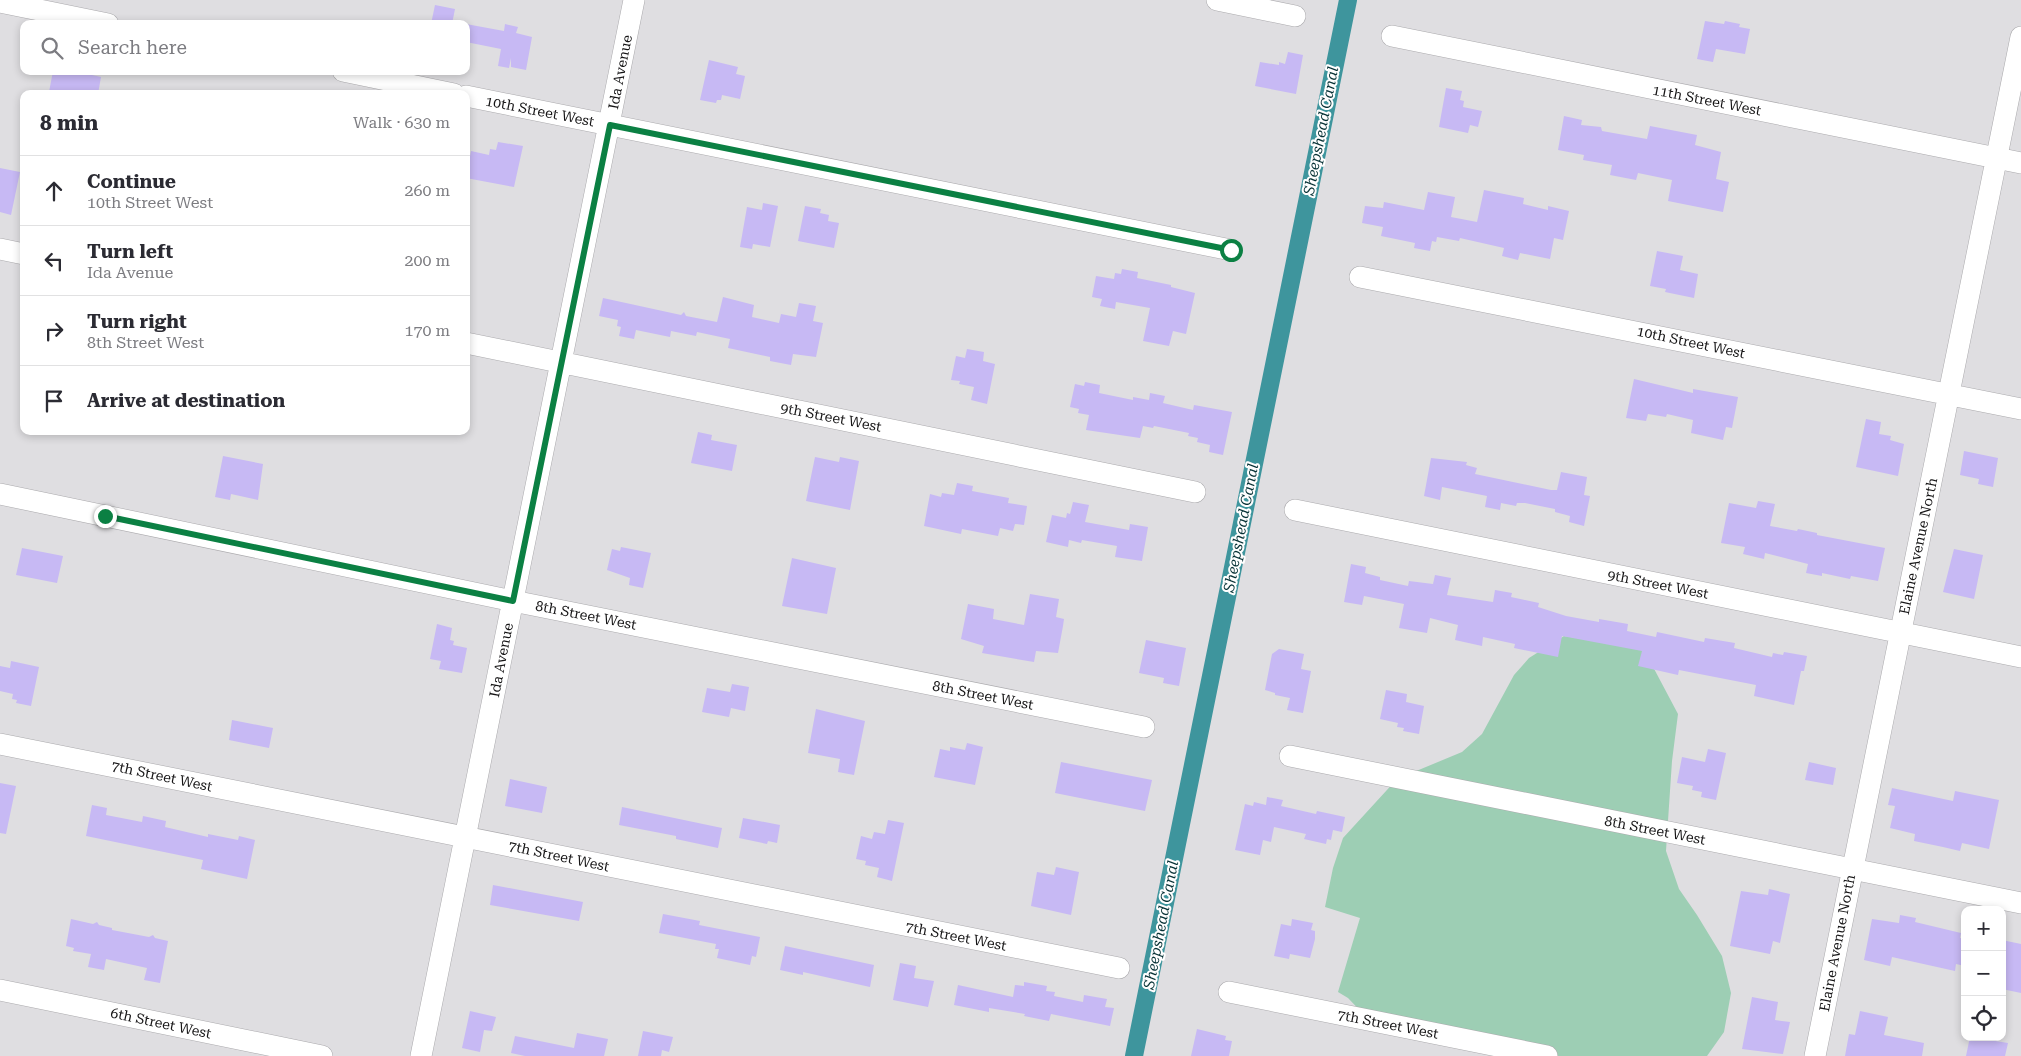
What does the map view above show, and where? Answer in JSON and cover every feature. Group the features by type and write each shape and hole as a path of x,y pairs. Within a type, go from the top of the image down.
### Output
{"street":[{"name":"Ida Avenue","path":"422,1056 634,0"},
{"path":"1217,0 1295,16"},
{"path":"0,2 88,20"},
{"name":"11th Street West","path":"1392,36 2021,163"},
{"name":"Elaine Avenue North","path":"1815,1056 2021,37"},
{"path":"362,75 435,90"},
{"name":"10th Street West","path":"470,97 1231,250"},
{"path":"0,249 20,253"},
{"name":"10th Street West","path":"1360,277 1948,396 2021,409"},
{"name":"9th Street West","path":"470,345 1195,492"},
{"name":"8th Street West","path":"0,494 513,601 1144,727"},
{"name":"9th Street West","path":"1295,510 2021,657"},
{"name":"7th Street West","path":"0,744 1119,968"},
{"name":"8th Street West","path":"1290,756 2021,903"},
{"name":"6th Street West","path":"0,990 322,1056"},
{"name":"7th Street West","path":"1229,992 1547,1056"}],"green space":[{"path":"1564,636 1643,648 1678,714 1672,761 1666,851 1679,889 1722,956 1731,993 1724,1032 1707,1056 1543,1056 1370,1021 1348,998 1338,992 1360,918 1325,907 1333,868 1343,838 1397,779 1462,752 1482,734 1514,675 1529,658"}],"building":[{"path":"435,5 455,9 453,20 432,20"},
{"path":"1705,21 1724,24 1725,21 1740,24 1739,27 1750,29 1745,54 1716,49 1713,62 1697,59"},
{"path":"505,24 518,27 516,33 532,37 526,70 511,67 511,58 509,68 498,66 501,49 470,43 470,25 504,31"},
{"path":"1288,52 1303,55 1296,94 1255,86 1260,62 1279,65 1279,62 1285,64"},
{"path":"709,60 738,67 736,74 745,76 740,99 722,95 721,100 717,100 716,103 700,100"},
{"path":"52,75 92,75 101,77 99,90 49,90"},
{"path":"1446,88 1462,91 1460,100 1464,101 1463,107 1482,111 1478,127 1470,125 1468,133 1439,127"},
{"path":"1564,116 1582,120 1581,125 1601,127 1602,131 1647,139 1650,126 1697,135 1695,145 1721,152 1716,179 1729,182 1723,212 1668,201 1672,180 1638,173 1636,180 1610,175 1612,165 1583,160 1584,155 1558,150"},
{"path":"498,142 523,146 514,187 470,179 471,151 489,155 490,149 496,150"},
{"path":"0,168 20,172 11,215 0,212"},
{"path":"1484,190 1524,198 1523,204 1548,210 1548,206 1569,211 1563,240 1554,238 1550,259 1520,253 1518,260 1502,256 1504,248 1460,238 1459,241 1437,237 1436,242 1432,241 1430,251 1414,248 1415,243 1381,236 1383,227 1362,223 1365,206 1383,208 1384,202 1424,210 1428,192 1455,197 1451,217 1477,222"},
{"path":"763,203 778,206 770,247 753,244 752,249 740,247 747,207 762,210"},
{"path":"805,206 821,209 820,213 829,215 828,221 839,223 834,248 798,241"},
{"path":"1657,251 1683,256 1680,270 1698,274 1694,298 1665,292 1666,289 1650,286"},
{"path":"1122,269 1138,272 1137,278 1171,285 1171,287 1195,293 1186,334 1173,331 1169,346 1143,341 1150,308 1116,302 1115,309 1100,306 1102,299 1092,297 1096,276 1114,279 1115,273 1121,274"},
{"path":"723,297 754,305 752,317 779,323 781,314 796,317 799,303 816,306 813,321 823,323 816,357 793,354 791,365 770,361 770,357 728,348 730,339 697,332 696,336 671,331 670,337 636,330 634,339 619,336 621,327 617,326 618,320 599,316 603,298 681,315 684,312 686,316 717,322"},
{"path":"967,349 984,352 983,361 995,364 987,404 971,400 974,387 959,384 960,381 951,380 956,356 965,358"},
{"path":"1634,379 1693,393 1693,389 1738,397 1732,428 1726,427 1723,440 1691,433 1693,420 1667,414 1666,417 1648,414 1646,421 1626,418"},
{"path":"1085,382 1100,385 1099,393 1133,400 1133,397 1149,400 1150,393 1165,396 1163,403 1193,410 1194,405 1232,412 1223,455 1209,452 1210,445 1197,442 1198,438 1188,436 1189,433 1154,426 1153,428 1143,426 1140,438 1086,430 1089,415 1078,413 1079,409 1070,407 1075,384 1084,386"},
{"path":"1866,419 1881,422 1879,434 1891,436 1890,440 1904,444 1898,476 1856,467"},
{"path":"698,432 712,435 711,440 737,445 732,471 691,463"},
{"path":"1964,451 1998,458 1993,487 1978,484 1979,479 1960,475"},
{"path":"223,456 263,464 258,500 231,494 230,500 215,497"},
{"path":"815,457 839,462 840,457 859,461 850,510 806,501"},
{"path":"1431,458 1467,462 1466,465 1477,468 1475,474 1551,490 1557,490 1561,472 1587,477 1584,495 1590,496 1584,526 1569,522 1570,516 1555,512 1555,509 1525,503 1517,503 1516,506 1501,503 1500,510 1485,507 1487,496 1442,487 1440,500 1424,496"},
{"path":"957,483 973,486 972,491 1009,498 1008,503 1027,506 1024,525 1015,524 1013,531 1000,528 998,536 962,529 961,534 924,526 930,494 941,497 942,493 954,495"},
{"path":"1758,501 1775,504 1770,526 1797,531 1798,529 1817,533 1817,535 1885,548 1878,581 1851,576 1850,579 1822,573 1822,576 1806,573 1808,564 1765,553 1764,559 1743,554 1745,547 1721,543 1729,503 1756,508"},
{"path":"1073,502 1089,505 1085,522 1129,530 1130,524 1148,527 1142,561 1115,557 1117,546 1082,540 1081,543 1069,540 1068,547 1046,542 1052,515 1066,518 1067,513 1070,514"},
{"path":"621,547 651,553 643,588 629,585 630,578 607,570 612,549 620,551"},
{"path":"22,548 63,556 57,583 16,575"},
{"path":"1954,549 1983,555 1974,599 1943,592"},
{"path":"792,558 836,568 827,614 782,606"},
{"path":"1351,564 1366,567 1365,573 1380,577 1380,580 1408,586 1409,581 1433,584 1435,575 1451,578 1447,595 1493,602 1495,590 1512,593 1511,597 1539,603 1538,607 1566,616 1599,622 1599,619 1628,624 1627,631 1656,637 1657,632 1704,642 1705,638 1735,643 1734,648 1772,657 1773,653 1783,655 1784,652 1807,656 1804,671 1801,671 1794,705 1754,696 1756,685 1679,670 1678,675 1638,666 1642,651 1562,636 1558,657 1514,648 1515,644 1483,637 1482,646 1455,640 1458,625 1430,618 1427,633 1399,628 1404,604 1364,596 1362,605 1344,602"},
{"path":"1030,594 1059,599 1056,617 1064,619 1058,653 1036,651 1034,662 982,653 984,646 961,639 968,604 994,609 993,619 1024,625"},
{"path":"437,624 452,628 450,640 454,641 453,645 467,648 462,673 439,669 441,661 430,659"},
{"path":"1146,640 1186,648 1179,686 1163,683 1164,678 1139,673"},
{"path":"1279,649 1304,654 1301,669 1311,671 1303,713 1287,710 1290,698 1275,695 1275,693 1265,690 1272,654"},
{"path":"11,661 39,667 31,706 16,703 17,700 12,699 13,694 0,691 0,666 10,668"},
{"path":"732,684 749,687 745,711 731,708 729,717 702,712 707,688 730,692"},
{"path":"1386,690 1407,694 1406,702 1424,706 1419,734 1403,731 1404,728 1397,727 1398,723 1380,719"},
{"path":"816,709 865,721 854,775 838,772 840,759 808,753"},
{"path":"232,720 273,728 269,748 229,740"},
{"path":"967,743 983,747 975,785 934,777 940,749 950,751 950,747 965,750"},
{"path":"1708,749 1726,753 1716,800 1701,797 1702,792 1692,790 1693,786 1677,783 1682,757 1705,762"},
{"path":"1061,762 1152,780 1145,811 1055,793"},
{"path":"1809,762 1836,768 1833,785 1805,780"},
{"path":"510,779 547,787 542,813 505,806"},
{"path":"0,783 16,786 6,834 0,833"},
{"path":"1892,788 1953,801 1955,791 1999,800 1989,849 1962,843 1960,851 1914,841 1915,834 1890,828 1895,806 1888,805"},
{"path":"1267,797 1283,800 1281,806 1316,814 1317,811 1345,817 1342,832 1333,830 1331,840 1327,839 1326,844 1304,839 1306,834 1274,827 1271,842 1263,840 1260,855 1235,850 1245,804 1253,806 1254,802 1266,805"},
{"path":"92,805 107,808 106,815 142,822 143,816 166,821 165,827 208,837 208,834 238,840 239,836 255,840 247,879 201,869 203,860 86,836"},
{"path":"622,807 722,828 718,848 676,839 676,836 619,825"},
{"path":"743,818 780,825 777,843 768,841 767,844 739,838"},
{"path":"888,820 904,823 892,881 877,877 879,868 865,865 866,861 856,859 861,836 872,839 874,832 885,834"},
{"path":"1056,867 1079,872 1071,915 1031,906 1037,872 1054,875"},
{"path":"493,885 583,902 579,921 490,905"},
{"path":"1769,889 1790,894 1780,943 1773,941 1770,954 1730,946 1741,891 1768,895"},
{"path":"663,914 700,921 699,925 760,937 756,957 752,956 750,965 717,958 719,949 715,949 716,944 659,933"},
{"path":"1900,915 1916,918 1915,922 1961,933 1961,965 1956,964 1955,971 1892,957 1890,966 1864,960 1872,919 1899,923"},
{"path":"71,919 93,924 97,922 99,925 112,928 112,930 149,937 153,935 155,938 168,941 160,983 144,980 147,968 106,959 104,970 88,967 91,954 73,951 74,948 66,946"},
{"path":"1292,919 1313,923 1311,930 1315,931 1315,939 1310,958 1290,954 1289,959 1274,956 1281,924 1291,926"},
{"path":"2006,941 2021,944 2021,993 2006,990"},
{"path":"785,946 874,965 870,987 803,972 803,975 780,970"},
{"path":"900,963 916,966 914,978 934,981 928,1007 893,1000"},
{"path":"1024,982 1047,986 1046,991 1055,992 1054,996 1083,1002 1084,995 1107,999 1105,1007 1114,1008 1110,1026 1051,1014 1049,1021 1024,1016 1025,1014 989,1008 989,1012 954,1005 958,985 1013,997 1015,985 1024,986"},
{"path":"1752,997 1778,1002 1775,1020 1790,1022 1783,1054 1742,1049"},
{"path":"470,1011 496,1017 492,1031 484,1030 480,1052 462,1048"},
{"path":"1860,1011 1888,1017 1884,1035 1924,1043 1922,1056 1845,1056 1849,1034 1855,1035"},
{"path":"1197,1029 1226,1036 1225,1040 1232,1041 1229,1056 1191,1056"},
{"path":"643,1031 673,1037 669,1052 662,1050 661,1056 638,1056"},
{"path":"577,1033 608,1039 604,1056 525,1056 511,1053 515,1036 574,1048"},
{"path":"1969,1041 2008,1043 2005,1056 1966,1056"}],"waterway":[{"name":"Sheepshead Canal","path":"1134,1056 1348,0"}],"route":[{"path":"105,516 513,601 610,125 1231,250"}]}
